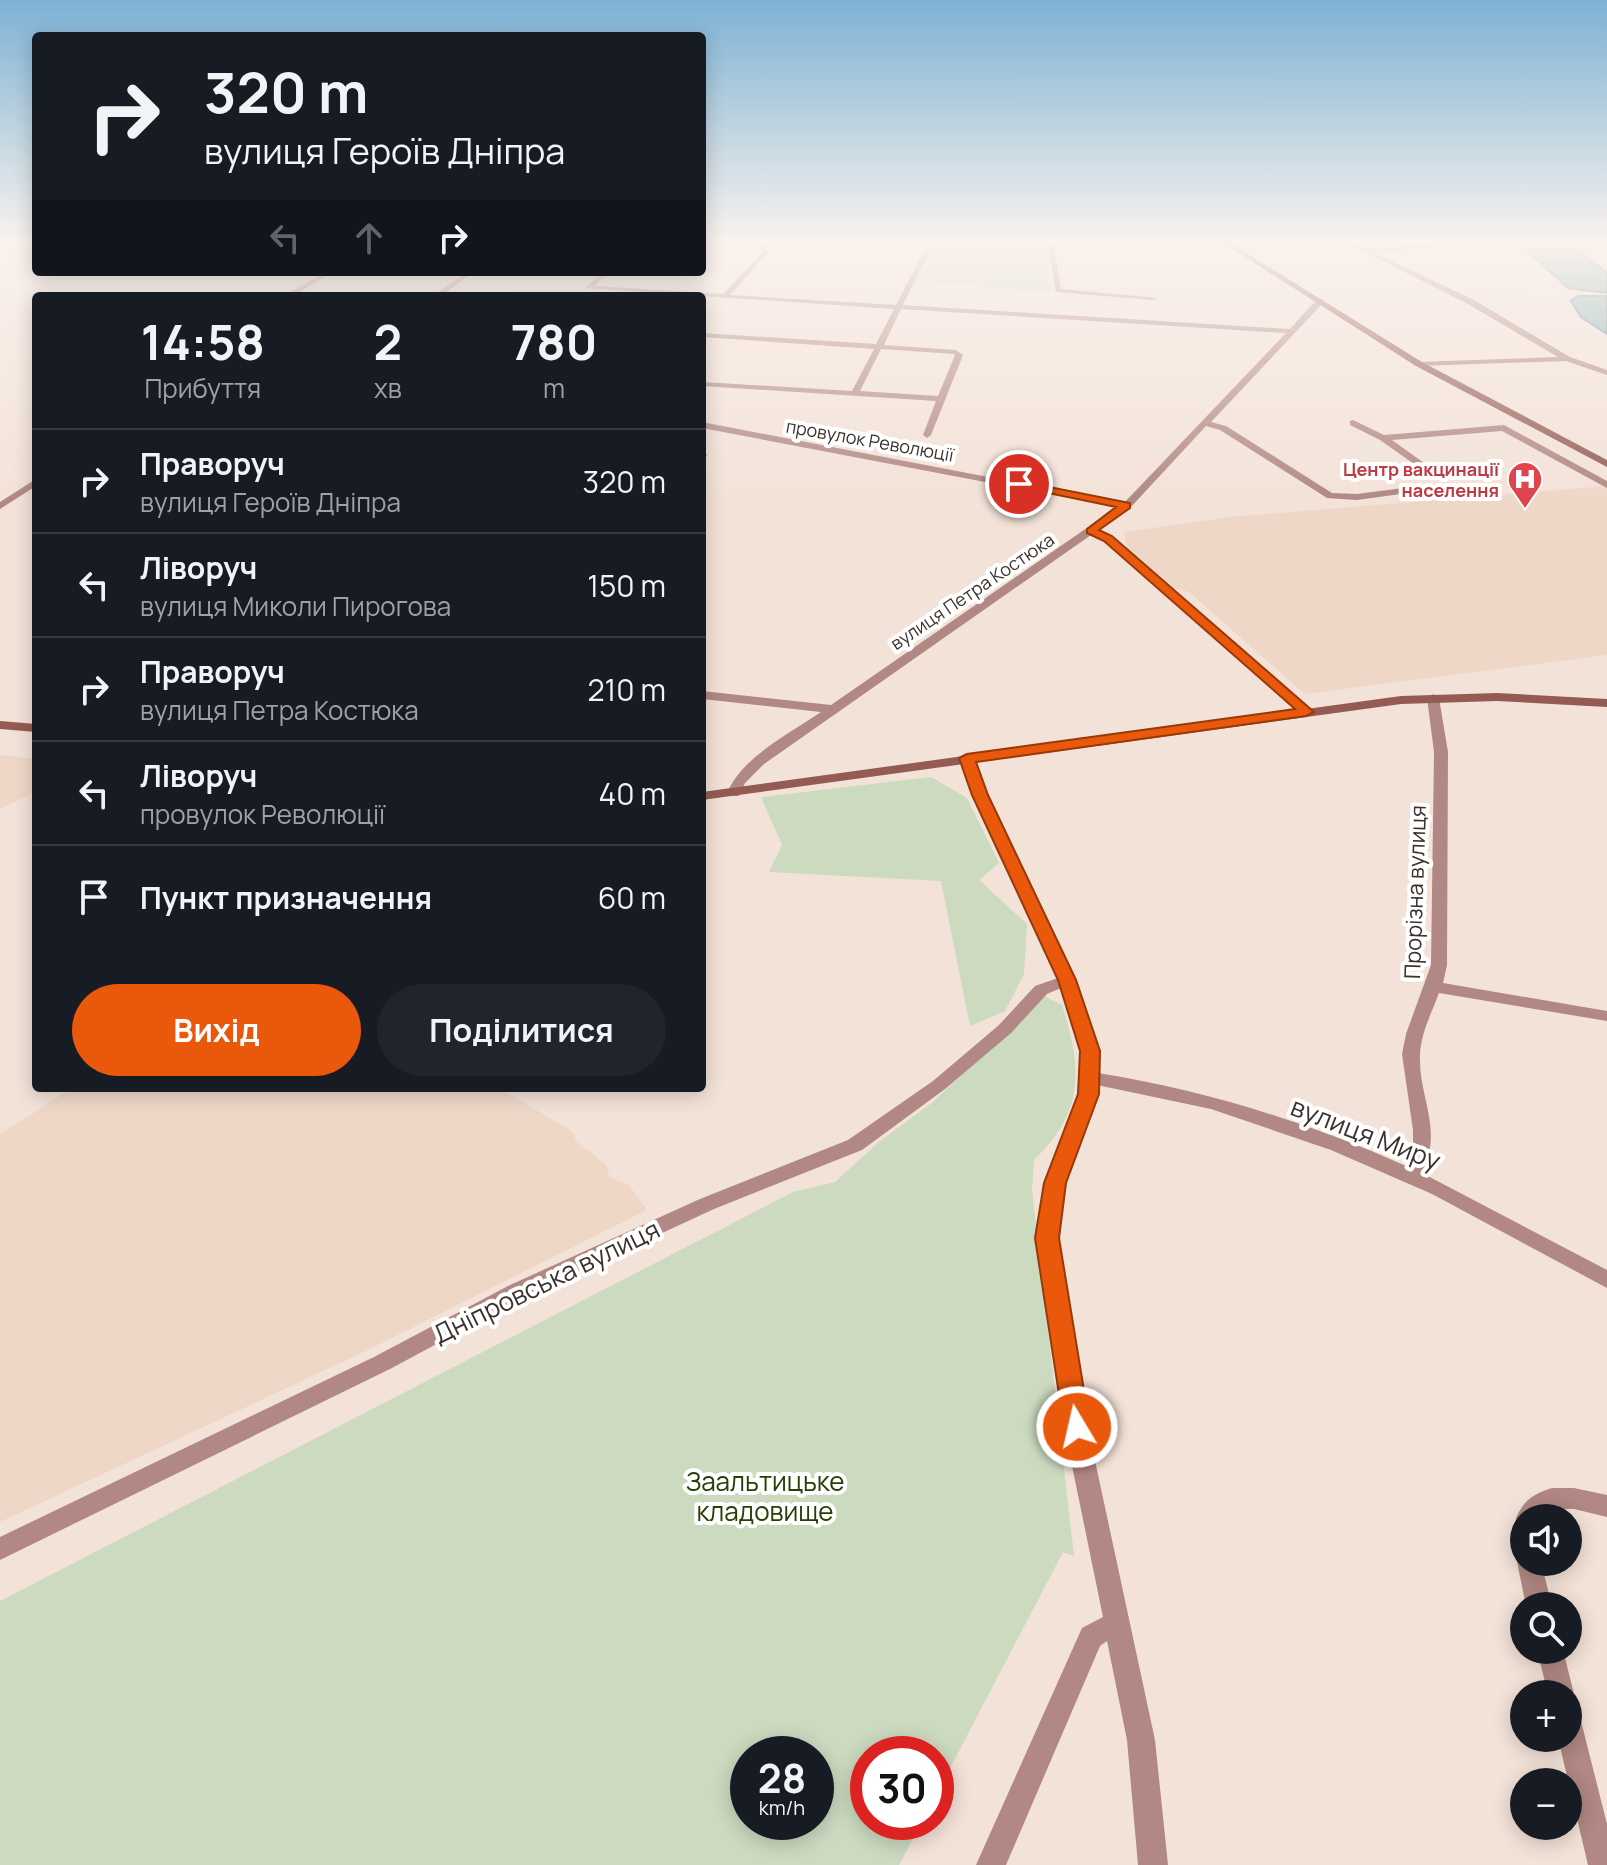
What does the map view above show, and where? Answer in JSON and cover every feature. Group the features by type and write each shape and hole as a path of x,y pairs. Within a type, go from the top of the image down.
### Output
{"main road":[{"path":"1362,328 1419,364 1607,464"},
{"path":"706,796 1306,712 1433,698 1607,703"},
{"path":"0,725 32,728"}],"street":[{"path":"855,394 888,328"},
{"path":"1244,328 1290,331"},
{"name":"вулиця Петра Костюка","path":"734,793 739,781 759,761 1126,506 1293,328"},
{"path":"1515,328 1567,359 1607,373"},
{"path":"706,335 953,351 959,355 927,435"},
{"path":"1419,364 1567,359"},
{"path":"706,384 941,399"},
{"path":"1205,423 1223,428 1330,496 1357,497 1435,482 1383,438 1353,423"},
{"name":"провулок Революції","path":"706,426 1126,506"},
{"path":"1383,438 1504,428 1607,485"},
{"path":"0,506 32,485"},
{"path":"1091,531 1108,538 1306,712"},
{"path":"706,695 831,709"},
{"name":"Прорізна вулиця","path":"1411,1175 1420,1161 1425,1136 1411,1051 1435,987 1440,941 1441,752 1433,698"},
{"path":"967,758 980,795 1067,980 1086,1036 1090,1078 1085,1105 1055,1183 1047,1238 1082,1456 1141,1740 1153,1865"},
{"name":"Дніпровська вулиця","path":"0,1549 382,1363 517,1291 707,1204 855,1145 939,1085 1025,1009 1041,990 1067,980"},
{"path":"1435,987 1607,1016"},
{"name":"вулиця Миру","path":"1090,1078 1229,1110 1302,1133 1411,1175 1607,1280"},
{"path":"1538,1504 1550,1498 1607,1506"},
{"path":"991,1865 1091,1637 1103,1629 1119,1627"},
{"path":"1575,1752 1603,1865"}],"shaded area":[{"path":"1607,486 1607,655 1305,694 1189,592 1167,586 1126,546 1124,532 1230,517"},
{"path":"0,755 32,759 32,793 0,809"},
{"path":"66,1092 506,1092 572,1131 577,1142 605,1164 610,1177 629,1185 647,1210 366,1351 0,1522 0,1134"}],"green space":[{"path":"931,777 967,798 999,863 979,880 1027,924 1024,974 1005,1011 970,1026 941,881 769,872 782,845 761,797"},
{"name":"Заальтицьке кладовище","path":"1044,996 1062,1005 1073,1049 1075,1088 1063,1124 1034,1160 1032,1190 1074,1556 1063,1552 954,1761 954,1736 850,1736 850,1840 912,1840 899,1865 0,1865 0,1601 793,1192 835,1182 880,1141 933,1102"}],"place":[{"name":"Центр вакцинації населення","path":"1525,510"}],"route":[{"path":"1019,484 1126,506 1091,531 1108,538 1306,712 967,758 980,795 1038,912 1067,980 1090,1051 1088,1094 1055,1183 1047,1238 1077,1427"}]}
